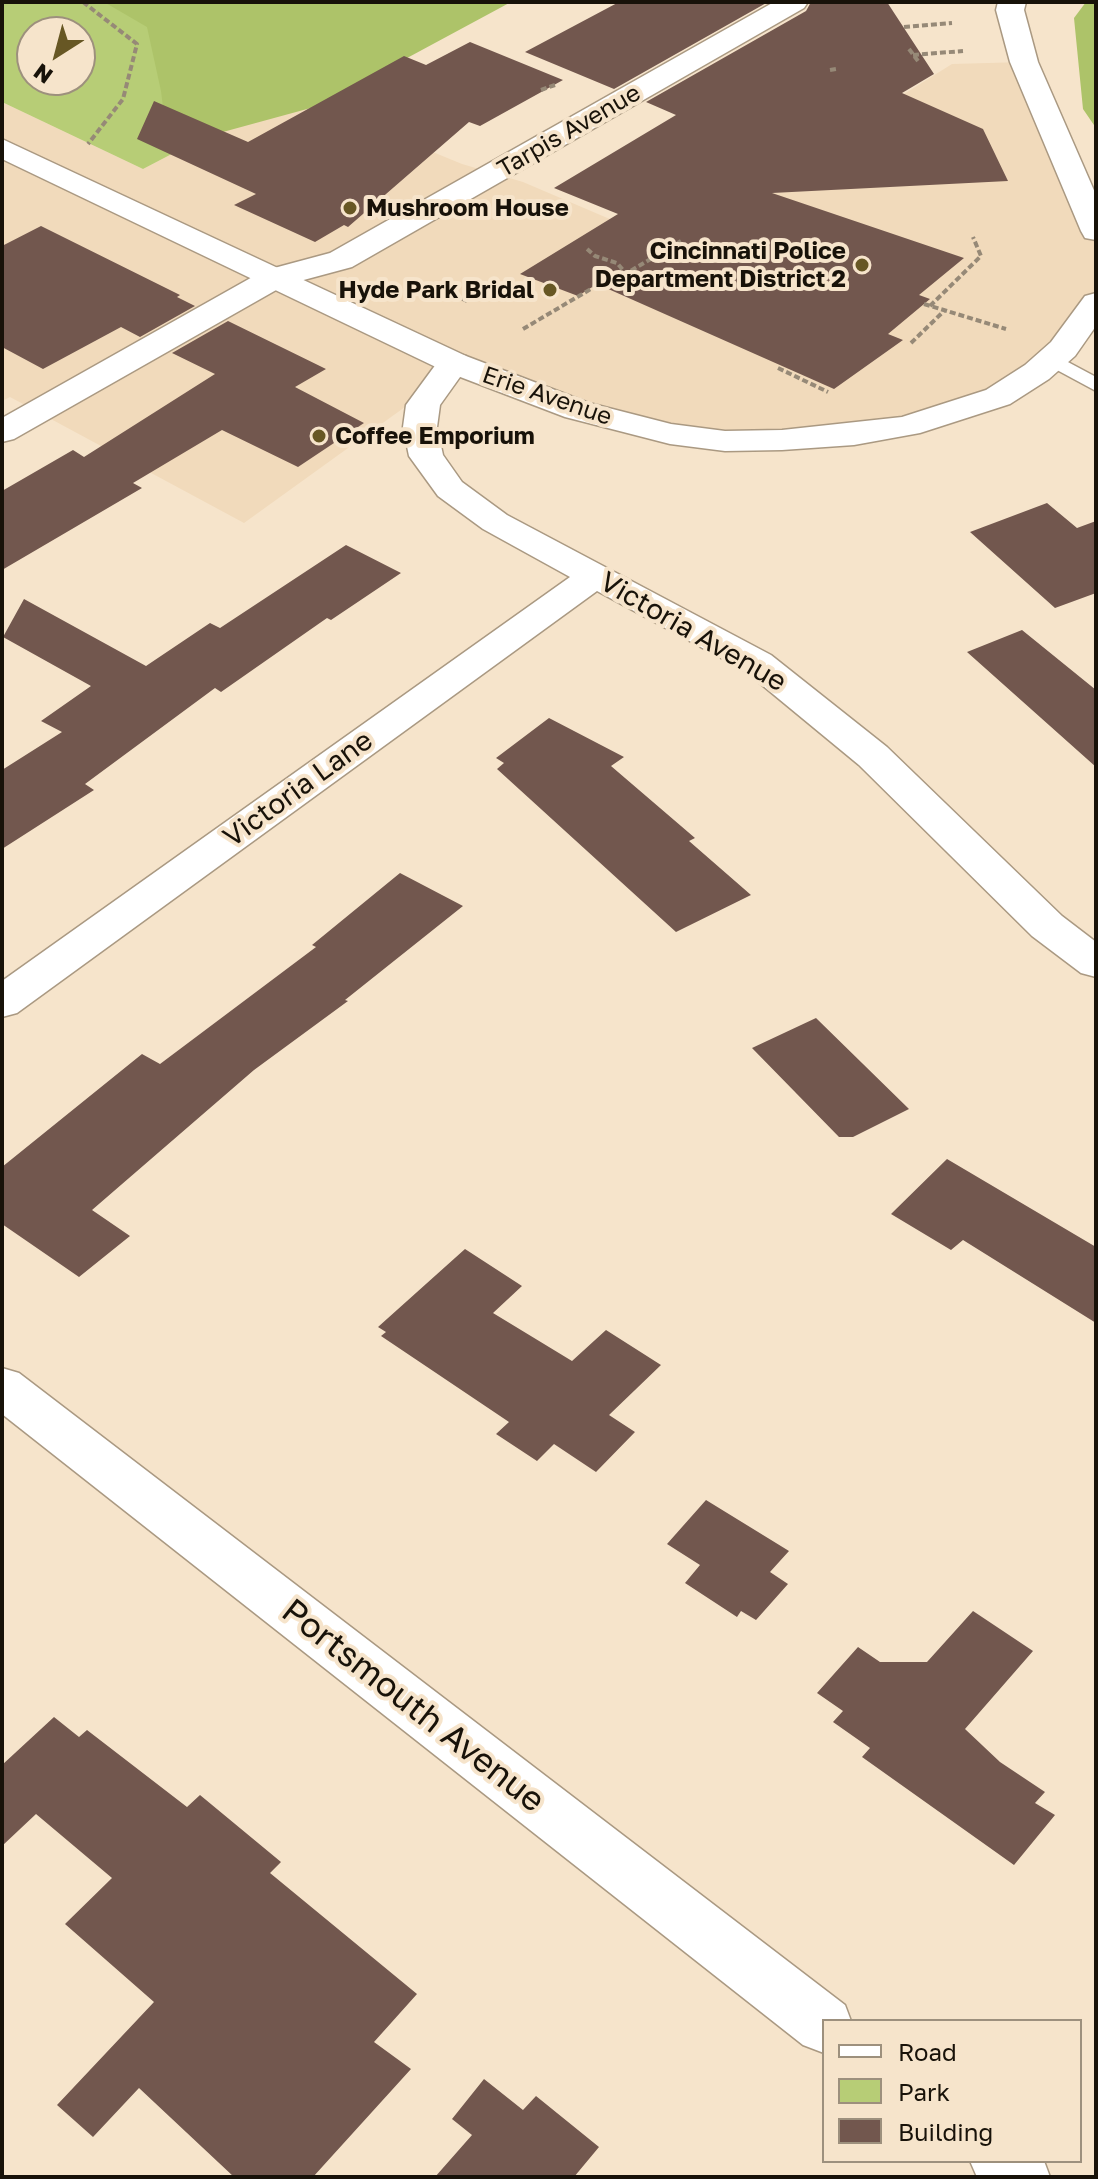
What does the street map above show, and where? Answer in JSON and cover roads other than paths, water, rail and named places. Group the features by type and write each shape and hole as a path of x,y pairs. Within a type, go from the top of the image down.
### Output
{"street":[{"name":"Tarpis Avenue","path":"2,432 274,278 341,260 794,2"},
{"path":"1012,2 1010,10 1024,62 1096,231"},
{"name":"Erie Avenue","path":"2,148 454,363 590,413 670,434 725,441 854,435 908,426 998,397 1051,359 1086,321 1096,303"},
{"name":"Victoria Avenue","path":"454,363 423,405 420,427 426,456 450,489 495,522 758,663 820,710 1047,926 1096,963"},
{"name":"Victoria Lane","path":"2,1002 595,576"},
{"name":"Portsmouth Avenue","path":"2,1387 822,2023"},
{"path":"1002,2163 1020,2177"}],"lane":[{"path":"1051,359 1096,385"}],"place":[{"name":"Mushroom House","path":"350,208"},
{"name":"Cincinnati Police Department District 2","path":"862,265"},
{"name":"Hyde Park Bridal","path":"550,290"},
{"name":"Coffee Emporium","path":"319,436"}]}
